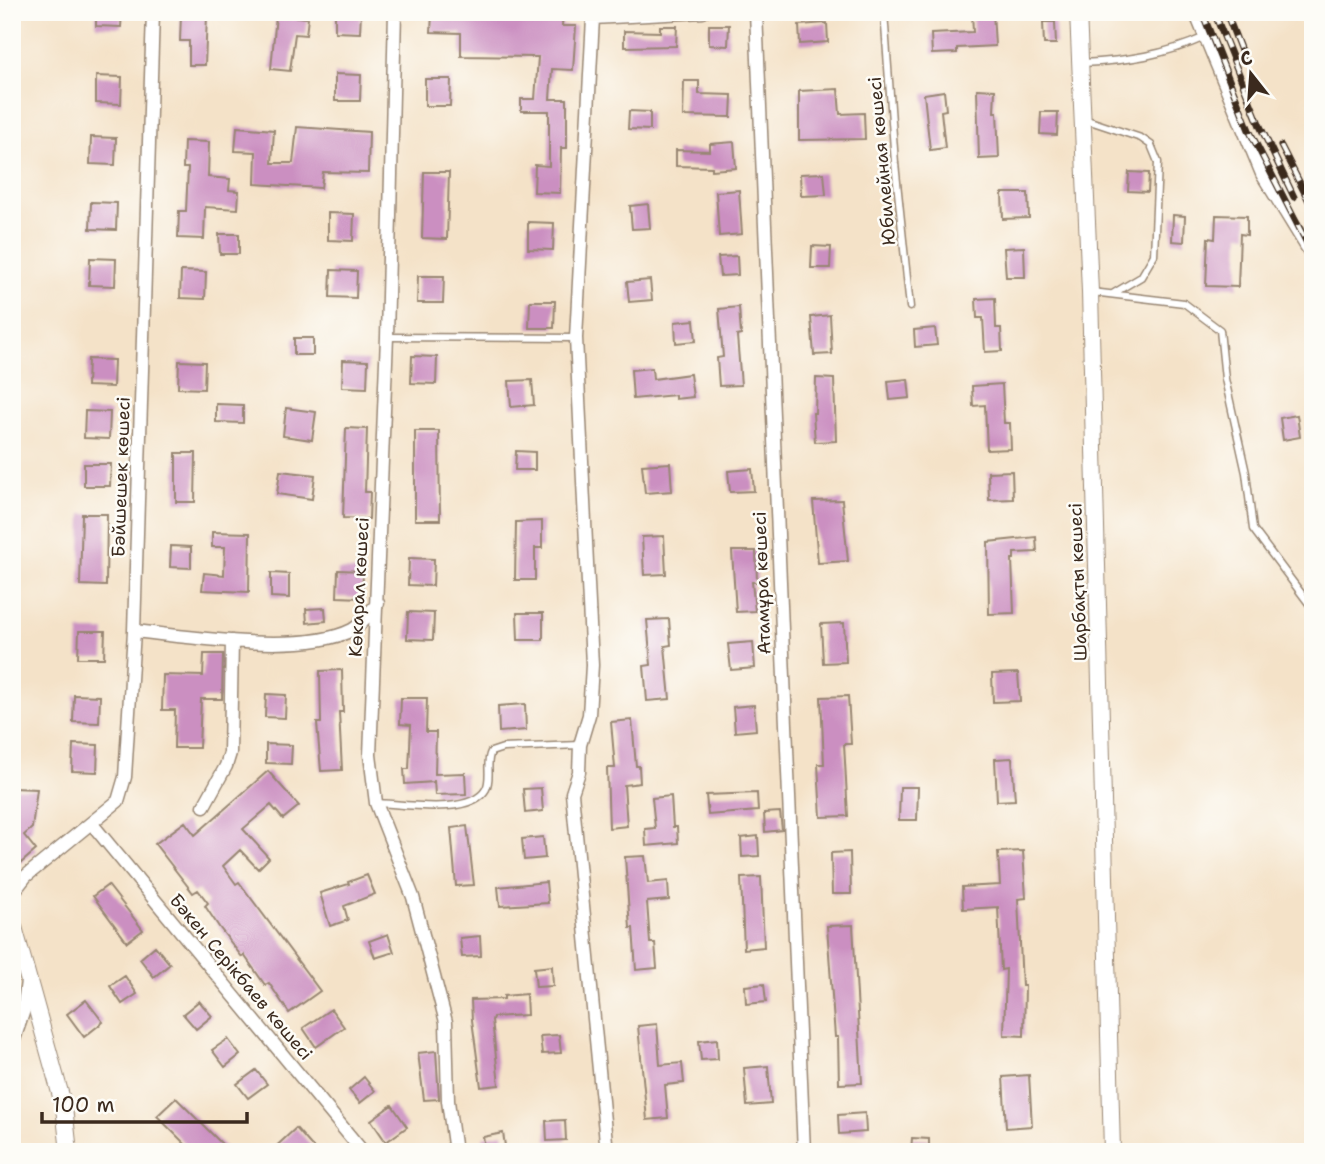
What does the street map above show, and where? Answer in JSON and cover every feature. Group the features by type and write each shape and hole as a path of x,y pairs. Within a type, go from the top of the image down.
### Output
{"street":[{"name":"Бәйшешек көшесі","path":"12,894 26,876 118,801 125,777 134,631 153,12"},
{"name":"Көкарал көшесі","path":"395,12 387,337 370,755 376,803 412,897 446,1022 448,1101 455,1152"},
{"path":"607,1152 572,793 579,772 580,745 589,715 592,665 576,338 593,15 703,12"},
{"name":"Атамұра көшесі","path":"756,12 804,1152"},
{"name":"Шарбақты көшесі","path":"1079,12 1090,292 1112,1152"},
{"path":"1195,12 1262,174 1313,257"},
{"path":"134,631 232,641 318,641 354,629 378,603"},
{"path":"204,806 226,766 230,753 232,641"},
{"name":"Бәкен Серікбаев көшесі","path":"92,824 363,1152"},
{"path":"12,920 64,1107 69,1152"},
{"path":"12,1045 23,1013 28,975"}],"lane":[{"name":"Юбилейная көшесі","path":"884,12 895,163 910,307"},
{"path":"1080,63 1122,62 1151,56 1205,37"},
{"path":"1083,118 1141,138 1151,145 1158,162 1154,255 1141,277 1112,295"},
{"path":"1090,292 1184,303 1220,330 1225,379 1246,473 1253,529 1313,609"},
{"path":"387,337 576,338"},
{"path":"376,803 457,806 484,793 489,783 488,757 491,752 503,748 580,745"}],"building":[{"path":"96,12 122,12 121,27 96,26"},
{"path":"335,12 361,12 360,33 335,32"},
{"path":"540,12 563,12 562,26 576,26 573,70 552,69 550,99 567,99 567,148 561,148 560,193 534,192 535,165 549,166 549,111 521,111 521,99 535,99 538,57 461,56 461,33 431,32 432,14 539,15"},
{"path":"972,12 993,12 995,46 957,48 957,53 932,54 931,34 973,32"},
{"path":"181,14 207,15 205,65 189,65 189,41 180,41"},
{"path":"276,15 308,18 306,35 295,34 290,71 271,69"},
{"path":"1043,22 1055,22 1056,44 1044,44"},
{"path":"827,23 828,42 800,44 799,25"},
{"path":"709,25 729,25 728,46 709,45"},
{"path":"660,26 677,26 676,46 624,47 624,31 660,32"},
{"path":"335,74 361,75 360,101 335,101"},
{"path":"96,76 122,77 121,104 96,103"},
{"path":"425,79 451,79 450,106 425,106"},
{"path":"684,81 699,81 699,94 732,95 731,117 683,116"},
{"path":"838,89 840,114 864,113 865,139 799,140 799,91"},
{"path":"977,89 995,90 994,112 997,112 999,158 979,159"},
{"path":"944,91 946,110 941,111 945,148 930,150 924,94"},
{"path":"629,111 650,112 650,130 628,129"},
{"path":"1041,112 1058,112 1057,135 1040,134"},
{"path":"237,127 274,130 272,163 293,163 297,127 369,132 368,173 323,172 321,188 255,184 256,152 235,151"},
{"path":"91,137 116,138 115,165 90,164"},
{"path":"184,141 209,142 208,177 230,179 229,190 239,191 238,209 205,207 204,239 178,238 179,211 186,211 188,168 183,168"},
{"path":"734,142 736,168 712,170 712,167 676,166 676,150 710,151 710,144"},
{"path":"424,172 449,172 447,239 422,238"},
{"path":"1129,172 1149,173 1148,192 1128,191"},
{"path":"824,173 826,195 801,196 800,174"},
{"path":"739,190 742,234 719,236 716,192"},
{"path":"1002,193 1028,193 1029,218 1003,219"},
{"path":"91,202 117,203 116,230 90,229"},
{"path":"648,204 650,228 632,229 630,206"},
{"path":"328,213 354,214 353,241 328,240"},
{"path":"1173,215 1185,216 1184,242 1172,241"},
{"path":"1216,215 1247,216 1247,235 1240,234 1238,287 1206,286 1208,238 1215,239"},
{"path":"528,222 554,223 553,250 528,249"},
{"path":"219,234 239,234 239,254 220,254"},
{"path":"812,246 831,247 830,268 811,268"},
{"path":"1024,247 1025,277 1006,277 1004,248"},
{"path":"737,256 738,275 720,276 718,257"},
{"path":"90,258 116,259 115,286 89,285"},
{"path":"331,270 357,271 356,298 330,297"},
{"path":"181,271 206,272 205,299 180,298"},
{"path":"418,276 444,276 443,303 417,303"},
{"path":"650,280 652,300 629,302 627,282"},
{"path":"995,298 996,328 1001,328 1002,351 985,352 983,318 977,318 976,299"},
{"path":"530,301 555,301 554,328 529,328"},
{"path":"739,307 741,335 737,336 741,385 719,386 717,358 723,357 719,309"},
{"path":"830,315 832,354 814,355 811,317"},
{"path":"694,320 696,341 676,343 675,322"},
{"path":"935,328 937,345 915,347 914,330"},
{"path":"294,338 313,338 313,355 294,355"},
{"path":"412,356 437,357 436,384 411,383"},
{"path":"88,359 114,360 113,387 87,386"},
{"path":"343,360 368,361 367,388 342,387"},
{"path":"179,361 205,362 204,389 178,388"},
{"path":"652,368 653,379 690,374 693,397 675,399 675,395 633,399 631,370"},
{"path":"816,378 834,379 836,441 815,442 813,413"},
{"path":"908,379 910,398 890,400 888,381"},
{"path":"532,380 534,405 511,407 509,381"},
{"path":"1002,384 1004,423 1010,423 1011,449 987,450 985,405 973,406 972,386"},
{"path":"216,404 243,405 243,423 216,422"},
{"path":"286,408 316,412 312,440 283,436"},
{"path":"85,411 110,412 109,439 84,438"},
{"path":"1297,415 1300,437 1283,440 1280,418"},
{"path":"346,428 367,429 365,492 370,492 369,519 343,518"},
{"path":"415,431 439,431 440,520 415,520"},
{"path":"516,451 535,452 535,470 515,470"},
{"path":"176,453 196,453 195,502 176,502"},
{"path":"670,463 672,491 645,493 642,465"},
{"path":"84,464 111,464 110,486 84,486"},
{"path":"752,469 754,491 730,492 728,471"},
{"path":"280,471 315,475 312,499 277,494"},
{"path":"1012,471 1013,499 989,500 988,472"},
{"path":"842,500 848,561 818,563 813,501"},
{"path":"82,514 107,514 106,586 80,585"},
{"path":"542,521 542,548 535,548 535,580 515,580 516,522"},
{"path":"212,532 250,533 249,592 202,590 204,573 224,575 225,547 212,547"},
{"path":"664,536 666,574 644,575 642,537"},
{"path":"1036,537 1037,552 1014,553 1012,559 1014,613 989,614 988,542"},
{"path":"171,546 191,547 191,568 170,567"},
{"path":"732,551 756,551 757,582 752,582 755,611 736,612"},
{"path":"409,558 434,559 433,586 408,585"},
{"path":"338,570 363,571 362,598 337,597"},
{"path":"271,573 289,574 289,598 271,597"},
{"path":"325,608 326,621 307,623 306,609"},
{"path":"408,612 434,613 433,640 407,639"},
{"path":"517,613 543,613 543,640 518,640"},
{"path":"669,619 671,645 665,646 670,699 647,701 644,666 651,665 647,620"},
{"path":"844,623 846,662 823,663 821,624"},
{"path":"79,631 105,631 104,658 78,658"},
{"path":"753,642 755,668 731,670 728,644"},
{"path":"204,654 223,654 222,699 201,699 199,748 174,748 175,710 162,710 163,675 203,676"},
{"path":"342,670 343,712 339,712 342,770 321,771 317,723 321,723 320,671"},
{"path":"1018,673 1020,701 993,702 992,674"},
{"path":"266,694 286,695 285,718 265,717"},
{"path":"74,695 100,696 99,723 73,722"},
{"path":"848,696 851,744 844,744 848,816 821,817 818,764 824,764 821,697"},
{"path":"401,698 427,698 426,732 436,732 435,774 465,773 466,794 435,795 434,780 405,784 404,769 409,769 411,725 400,724"},
{"path":"525,704 526,730 499,732 498,706"},
{"path":"754,705 756,730 735,732 733,707"},
{"path":"632,720 640,783 624,785 627,826 609,828 607,768 615,768 611,722"},
{"path":"73,744 98,745 97,772 72,771"},
{"path":"266,744 292,745 291,764 266,763"},
{"path":"1012,758 1015,800 997,801 995,759"},
{"path":"268,771 299,806 283,819 271,805 243,829 269,858 258,869 240,850 223,866 236,884 239,882 320,991 289,1013 269,983 265,985 244,955 242,957 219,927 205,906 208,903 198,890 193,893 155,844 185,822 195,835"},
{"path":"900,787 918,787 917,820 899,820"},
{"path":"12,788 37,789 32,828 24,835 36,850 21,863 12,853"},
{"path":"541,788 543,811 525,813 523,789"},
{"path":"757,793 758,811 708,815 706,795"},
{"path":"671,796 673,827 677,827 678,843 646,846 645,829 655,828 652,798"},
{"path":"780,812 782,830 765,832 764,813"},
{"path":"467,826 474,885 456,886 451,828"},
{"path":"758,836 759,856 742,857 741,838"},
{"path":"543,837 545,858 524,860 522,839"},
{"path":"1023,851 1026,898 1018,899 1022,986 1025,986 1024,1036 1004,1035 1006,969 1001,970 998,907 963,909 962,887 1000,885 998,852"},
{"path":"850,852 851,894 832,894 831,853"},
{"path":"645,856 648,883 668,881 669,900 647,902 650,943 655,943 657,968 636,970 625,857"},
{"path":"367,875 375,894 344,906 348,920 330,926 320,893"},
{"path":"761,877 764,947 744,949 741,878"},
{"path":"546,882 548,903 500,906 498,887"},
{"path":"108,885 143,930 127,942 93,896"},
{"path":"853,925 862,1083 839,1084 838,1037 835,1037 827,926"},
{"path":"388,934 394,952 375,958 369,941"},
{"path":"480,936 481,956 462,957 460,938"},
{"path":"155,946 170,964 154,977 140,959"},
{"path":"552,966 553,986 536,987 534,968"},
{"path":"125,976 137,994 122,1004 110,986"},
{"path":"764,984 766,1002 746,1004 745,986"},
{"path":"526,994 527,1015 493,1017 499,1085 481,1087 471,1000 504,999 504,996"},
{"path":"86,1000 103,1022 84,1037 67,1014"},
{"path":"199,1001 212,1016 196,1029 183,1014"},
{"path":"331,1009 344,1027 316,1047 303,1028"},
{"path":"657,1024 660,1065 682,1063 684,1083 665,1085 668,1118 647,1120 638,1026"},
{"path":"559,1035 561,1053 542,1054 540,1036"},
{"path":"228,1039 240,1055 225,1067 212,1050"},
{"path":"717,1039 718,1059 701,1060 699,1041"},
{"path":"436,1051 439,1099 424,1100 418,1053"},
{"path":"768,1066 771,1104 747,1106 744,1068"},
{"path":"256,1070 267,1084 248,1098 237,1084"},
{"path":"1029,1075 1032,1126 1006,1128 1003,1077"},
{"path":"364,1077 375,1091 360,1103 349,1090"},
{"path":"176,1098 230,1152 193,1152 157,1116"},
{"path":"392,1105 407,1127 386,1142 371,1120"},
{"path":"865,1113 866,1132 839,1134 838,1115"},
{"path":"565,1120 566,1140 547,1141 546,1121"},
{"path":"296,1128 317,1152 270,1152"},
{"path":"503,1133 506,1152 486,1152 483,1137"},
{"path":"912,1138 929,1139 929,1152 911,1152"}],"railway":[{"path":"1202,12 1249,130 1313,255"},
{"path":"1214,12 1260,126 1294,197"},
{"path":"1226,12 1243,56"},
{"path":"1281,146 1313,209"}]}
